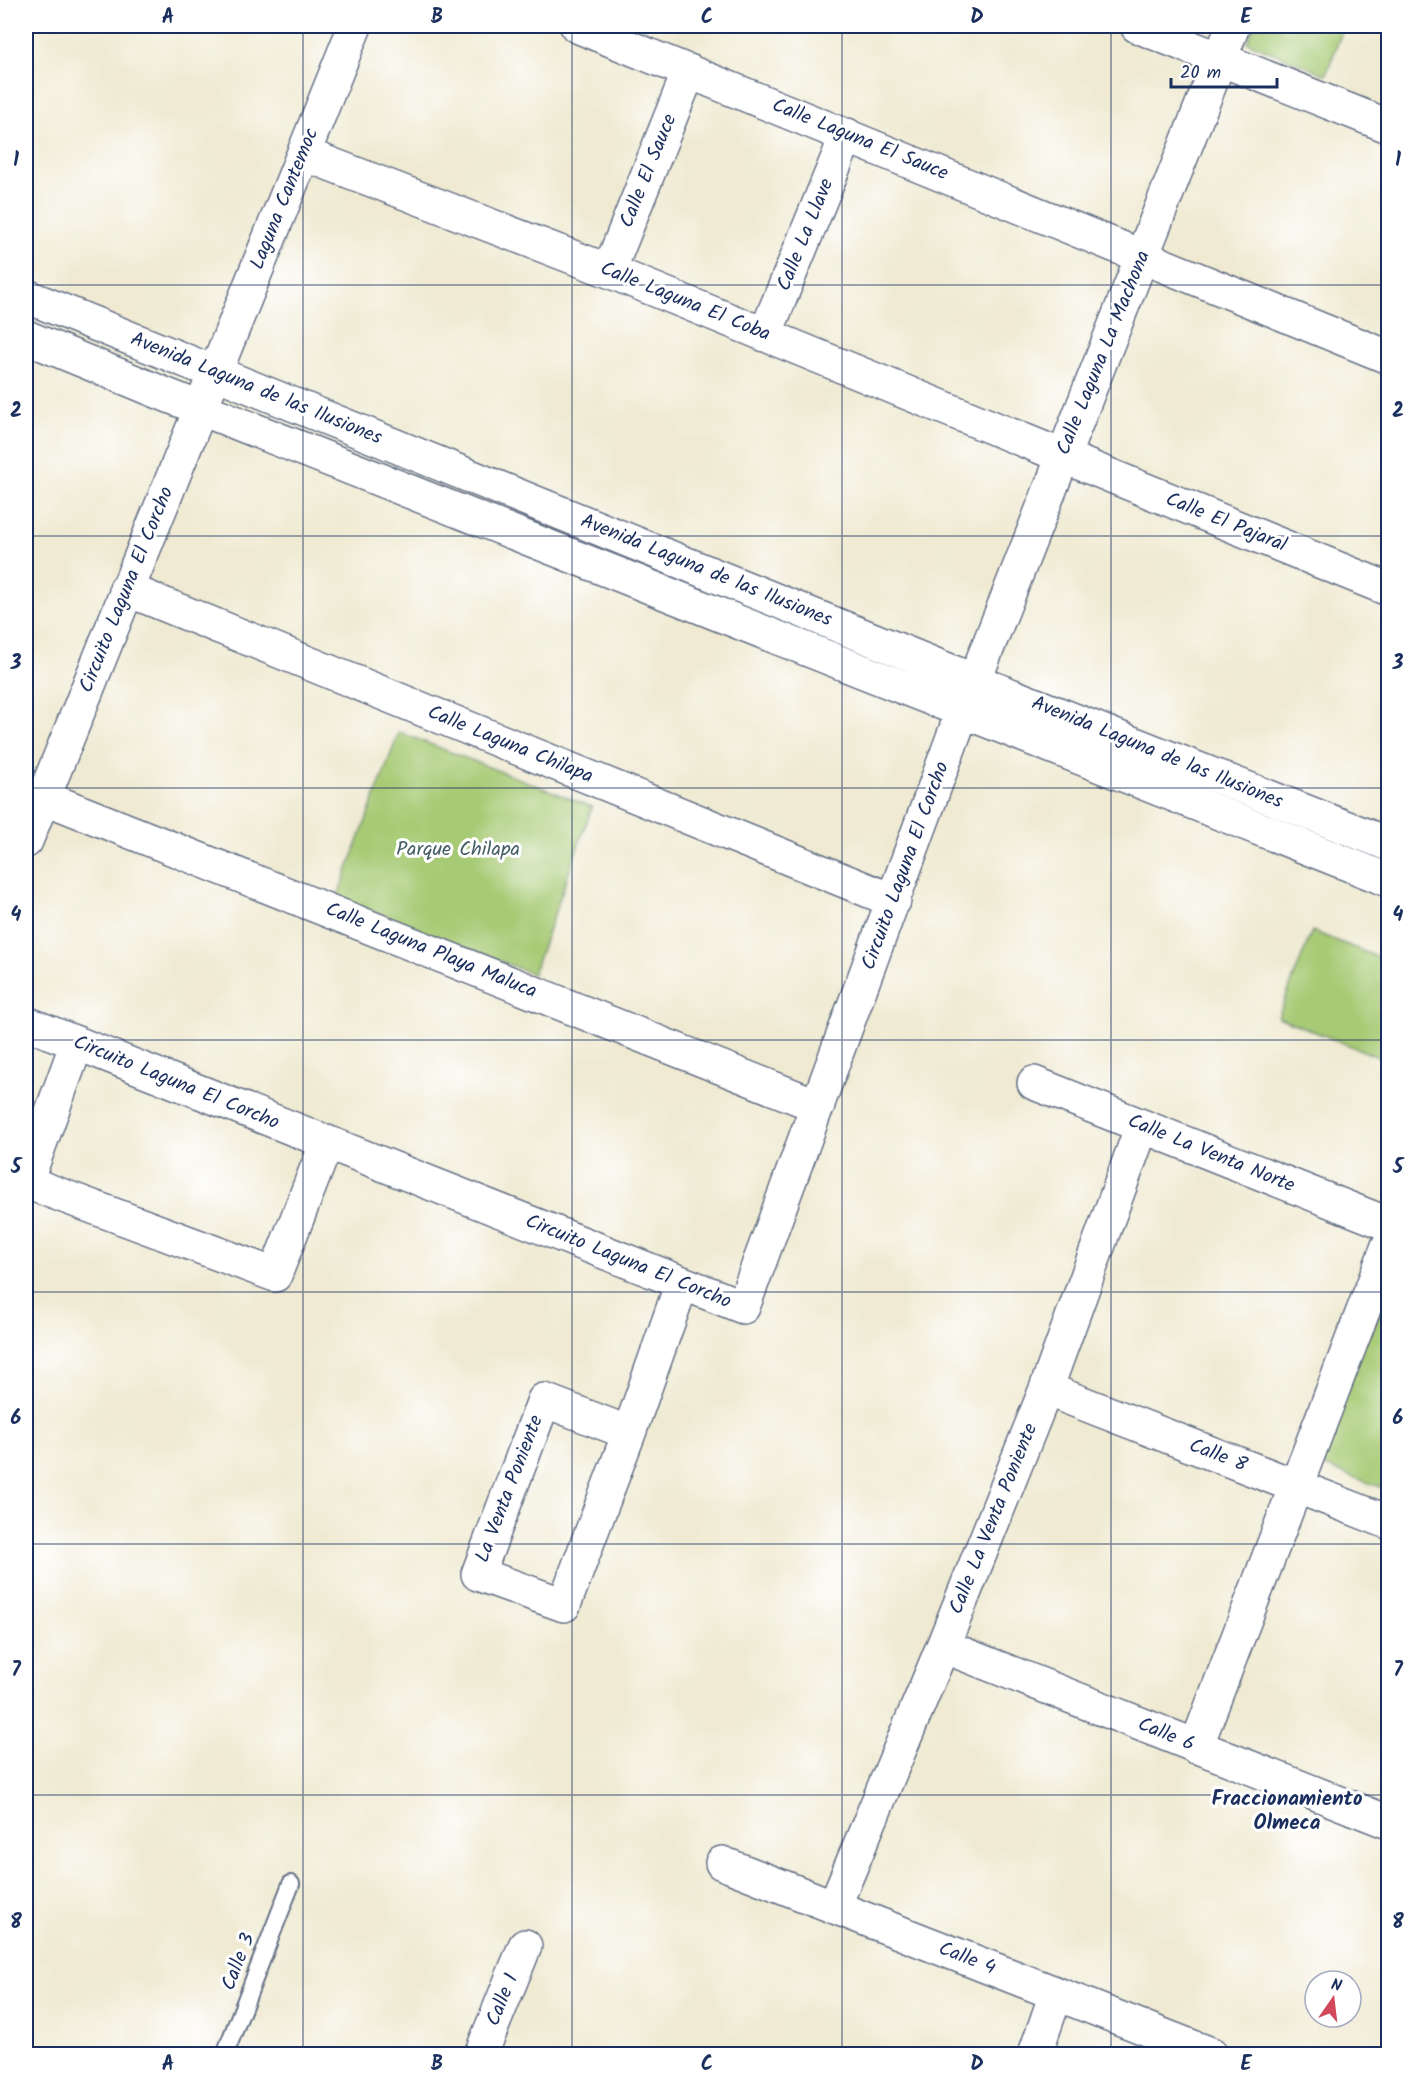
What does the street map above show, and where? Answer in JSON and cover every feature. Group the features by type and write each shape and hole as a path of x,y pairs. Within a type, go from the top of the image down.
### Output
{"street":[{"name":"Laguna Cantemoc","path":"214,372 355,26"},
{"name":"Calle Laguna El Sauce","path":"576,26 1142,256"},
{"path":"1137,26 1389,126"},
{"name":"Calle Laguna La Machona","path":"969,695 1233,26"},
{"name":"Calle El Sauce","path":"609,271 689,70"},
{"name":"Calle La Llave","path":"765,335 847,135"},
{"name":"Calle Laguna El Coba","path":"304,154 609,271 1063,458"},
{"path":"1142,256 1389,357"},
{"name":"Avenida Laguna de las Ilusiones","path":"26,296 605,530 969,695 1389,880"},
{"name":"Avenida Laguna de las Ilusiones","path":"26,337 592,564 1389,844"},
{"name":"Circuito Laguna El Corcho","path":"26,840 214,372"},
{"name":"Calle El Pajaral","path":"1063,458 1389,589"},
{"path":"592,564 605,530"},
{"name":"Calle Laguna Chilapa","path":"126,589 894,901"},
{"name":"Circuito Laguna El Corcho","path":"26,1023 743,1307 969,695"},
{"name":"Calle Laguna Playa Maluca","path":"43,796 818,1106"},
{"path":"77,1043 26,1182 275,1275 327,1142"},
{"name":"Calle La Venta Norte","path":"1034,1083 1389,1224"},
{"name":"Calle La Venta Poniente","path":"834,1907 1047,1389 1142,1126"},
{"path":"1196,1747 1389,1246"},
{"name":"La Venta Poniente","path":"629,1433 544,1400 478,1574 564,1605 629,1433 682,1283"},
{"name":"Calle 8","path":"1047,1389 1389,1522"},
{"name":"Calle 6","path":"943,1646 1389,1822"},
{"name":"Calle 4","path":"722,1863 1211,2055"},
{"name":"Calle 1","path":"482,2055 525,1946"},
{"path":"1035,2055 1056,1994"}],"lane":[{"name":"Calle 3","path":"225,2055 291,1884"}],"green space":[{"path":"1255,26 1344,26 1326,75 1247,42"},
{"name":"Parque Chilapa","path":"399,732 592,807 533,974 337,898"},
{"path":"1312,931 1388,961 1388,1061 1278,1017"},
{"path":"1388,1260 1388,1490 1312,1462"}],"district":[{"name":"Fraccionamiento Olmeca","path":"1287,1811"}]}
